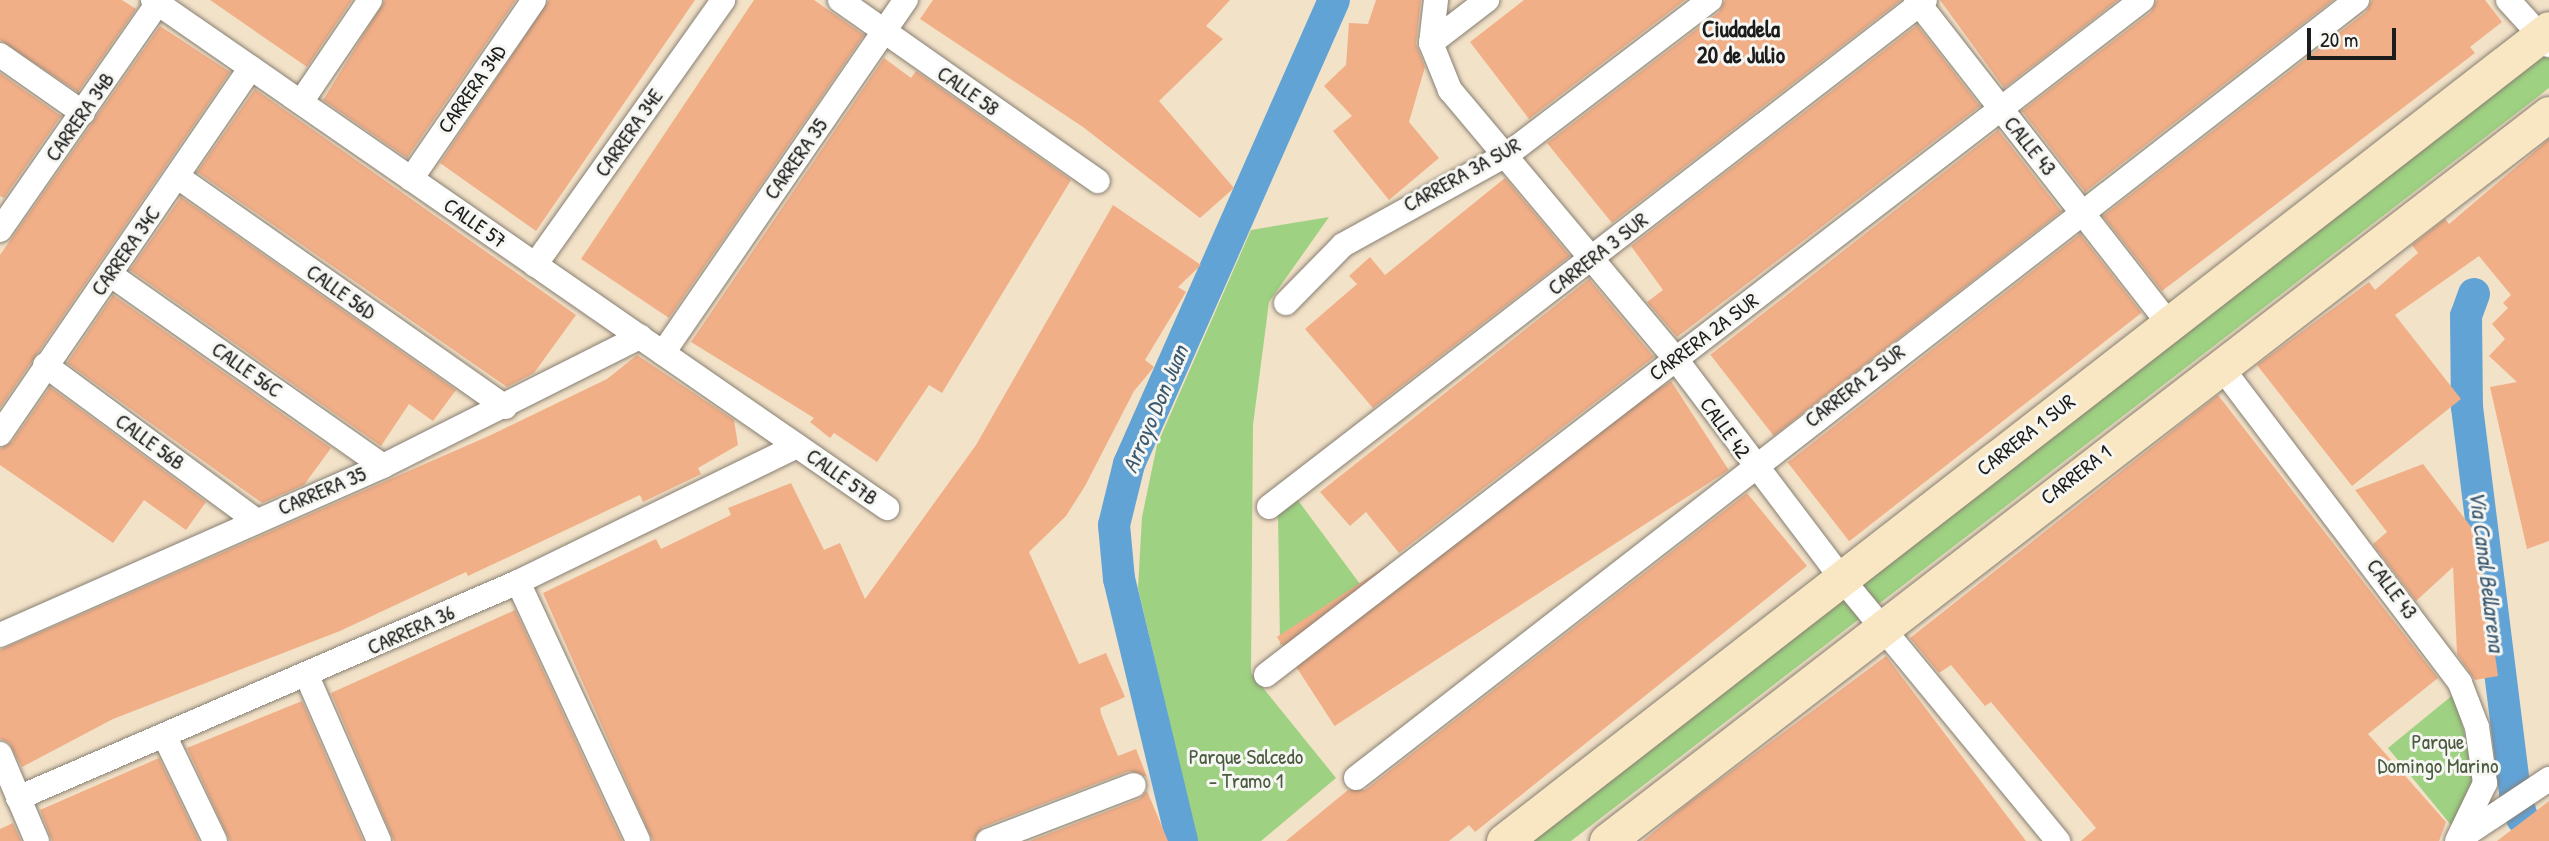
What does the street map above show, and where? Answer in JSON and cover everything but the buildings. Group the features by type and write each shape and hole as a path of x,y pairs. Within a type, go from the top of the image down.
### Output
{"street":[{"path":"301,102 370,0"},
{"name":"CARRERA 34D","path":"411,179 534,0"},
{"name":"CARRERA 34E","path":"536,265 723,0"},
{"name":"CALLE 58","path":"840,0 1098,181"},
{"name":"CARRERA 35","path":"663,353 906,0"},
{"name":"CALLE 42","path":"1436,0 1431,43 1450,90 1508,154 1675,358 1752,465 1842,579 2058,841"},
{"path":"1431,43 1487,0"},
{"name":"CARRERA 3A SUR","path":"1286,303 1312,270 1380,219 1508,154 1710,0"},
{"name":"CARRERA 2A SUR","path":"1266,675 1675,358 2002,111 2142,0"},
{"name":"CARRERA 2 SUR","path":"1356,778 1752,465 2357,0"},
{"path":"2508,0 2546,37"},
{"name":"CALLE 43","path":"1920,1 2002,111 2169,324"},
{"name":"CARRERA 3 SUR","path":"1269,507 1594,258 1920,1"},
{"name":"CALLE 57","path":"156,2 185,9 251,68 797,446"},
{"name":"CARRERA 34B","path":"1,226 83,114 156,2"},
{"name":"CARRERA 1 SUR","path":"1504,841 2169,324 2546,37"},
{"path":"0,55 83,114"},
{"name":"CARRERA 34C","path":"0,434 251,68"},
{"name":"CARRERA 1","path":"1607,841 2219,364 2549,114"},
{"name":"CALLE 56D","path":"178,177 505,407"},
{"name":"CALLE 56C","path":"111,275 383,466"},
{"name":"CARRERA 35","path":"0,635 255,520 383,466 640,337"},
{"name":"CALLE 43","path":"2219,364 2460,683 2476,727 2485,783 2457,841"},
{"name":"CALLE 56B","path":"45,365 255,520"},
{"name":"CALLE 57B","path":"797,446 887,508"},
{"name":"CARRERA 36","path":"18,798 166,738 518,582 797,446"},
{"path":"518,582 638,841"},
{"path":"307,676 379,841"},
{"path":"166,738 215,841"},
{"path":"0,754 37,841"},
{"path":"2457,841 2506,803 2540,784"},
{"path":"988,841 1134,785"}],"green space":[{"path":"2549,45 2549,88 1571,841 1528,841"},
{"name":"Parque Salcedo - Tramo 1","path":"1329,217 1269,302 1253,425 1251,673 1336,778 1261,841 1197,841 1138,588 1142,517 1157,445 1251,230"},
{"path":"1297,499 1360,584 1280,645 1278,514"},
{"name":"Parque Domingo Marino","path":"2454,694 2477,781 2455,830 2388,748"}],"waterway":[{"name":"Arroyo Don Juan","path":"1182,841 1119,579 1114,525 1129,464 1334,0"},
{"name":"Via Canal Bellarena","path":"2474,294 2466,316 2467,407 2515,793 2522,818 2540,841"}],"district":[{"name":"Ciudadela 20 de Julio","path":"1741,42"}]}
